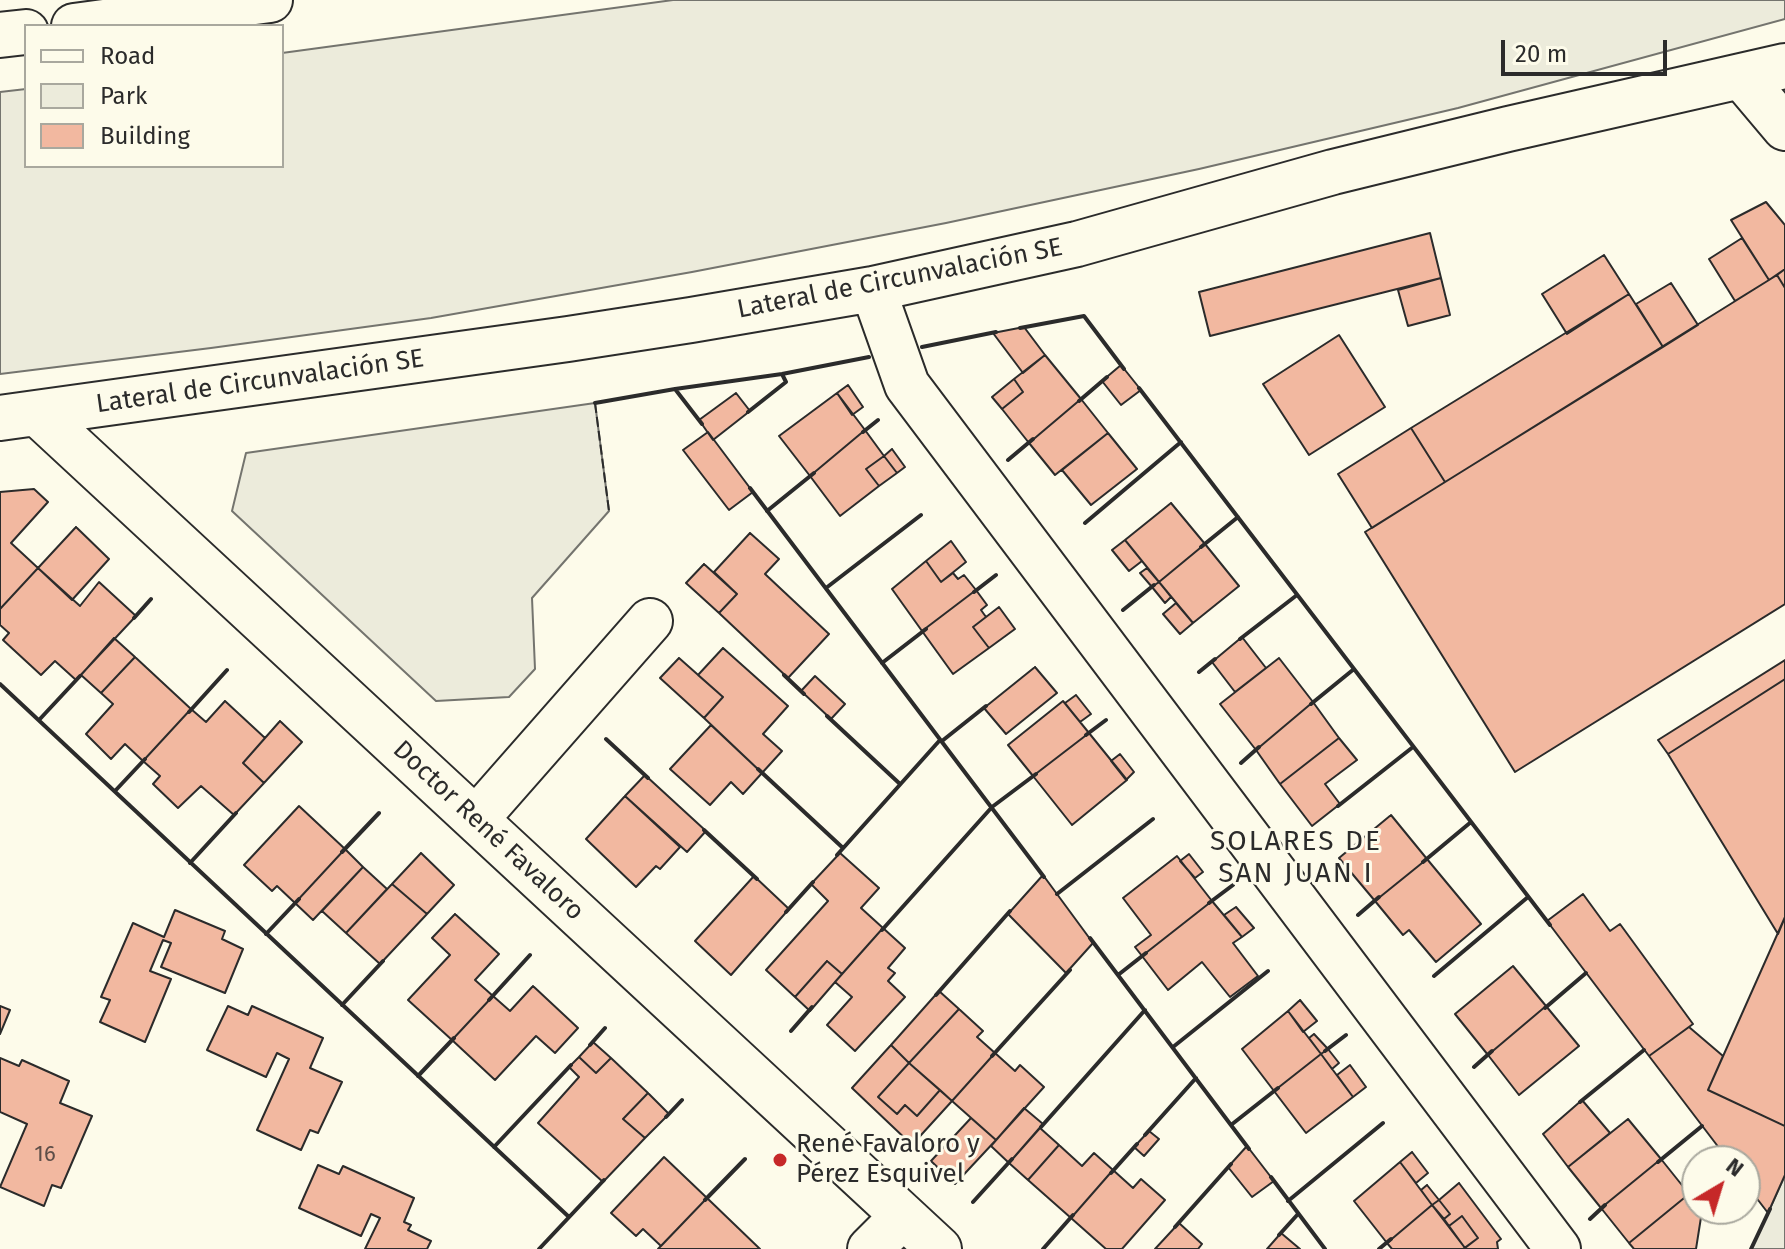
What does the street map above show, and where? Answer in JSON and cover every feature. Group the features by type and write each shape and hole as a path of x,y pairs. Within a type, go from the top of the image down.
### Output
{"main road":[{"path":"89,24 270,0"},
{"path":"0,35 24,32"},
{"name":"Lateral de Circunvalación SE","path":"19,415 583,337 873,289 1077,244 1333,172 1785,66"},
{"path":"1742,77 1785,128"},
{"path":"873,289 907,385 1558,1249"},
{"name":"Doctor René Favaloro","path":"19,415 476,819 939,1249"},
{"path":"476,819 650,621"},
{"path":"870,1249 903,1216"}],"green space":[{"path":"673,0 1785,0 1785,19 1458,108 1199,169 946,223 431,318 0,374 0,92 24,89 24,168 284,168 284,53"},
{"path":"595,403 609,511 532,598 535,669 509,697 436,701 232,511 246,453"},
{"path":"1785,1175 1785,1249 1751,1249 1768,1213"}],"building":[{"path":"1766,202 1785,225 1785,269 1769,280 1731,220"},
{"path":"1430,233 1441,278 1210,336 1199,292"},
{"path":"1742,238 1769,280 1735,301 1709,259"},
{"path":"1604,255 1629,294 1567,334 1542,294"},
{"path":"1785,269 1785,288 1777,275"},
{"path":"1777,275 1785,288 1785,604 1515,772 1365,532"},
{"path":"1441,278 1450,315 1408,326 1398,290"},
{"path":"1671,283 1698,325 1663,347 1636,304"},
{"path":"1629,294 1663,347 1445,482 1411,428"},
{"path":"1024,327 1045,355 1023,373 993,333"},
{"path":"1339,335 1385,407 1309,455 1263,384"},
{"path":"1045,355 1081,399 1029,443 1002,409 1023,392 1014,379"},
{"path":"1121,365 1141,390 1121,405 1102,381"},
{"path":"1014,379 1023,392 1002,409 992,397"},
{"path":"848,385 863,407 852,415 837,393"},
{"path":"736,393 750,411 713,440 699,420"},
{"path":"837,393 865,430 810,476 779,436"},
{"path":"1081,399 1108,433 1055,475 1029,443"},
{"path":"1411,428 1445,482 1372,528 1338,474"},
{"path":"865,430 884,456 866,469 879,486 840,516 810,476"},
{"path":"708,432 753,492 729,510 683,450"},
{"path":"1108,433 1137,469 1091,505 1062,470"},
{"path":"892,449 905,467 897,473 884,456"},
{"path":"884,456 897,473 879,486 866,469"},
{"path":"34,489 48,502 11,543 38,568 0,609 0,492"},
{"path":"1171,503 1205,544 1159,582 1125,540"},
{"path":"76,527 109,559 72,600 38,568"},
{"path":"750,533 779,559 765,574 829,634 788,678 719,613 737,594 714,572"},
{"path":"1125,540 1142,561 1129,571 1112,550"},
{"path":"951,541 966,562 941,582 926,561"},
{"path":"1205,544 1239,586 1193,623 1159,582"},
{"path":"926,561 941,582 953,573 958,579 964,575 976,590 922,631 892,589"},
{"path":"704,564 737,594 719,613 686,583"},
{"path":"38,568 80,606 99,582 136,616 76,680 55,661 41,675 3,640 9,633 0,625 0,609"},
{"path":"1147,568 1159,582 1152,587 1140,573"},
{"path":"1159,582 1171,597 1165,603 1152,587"},
{"path":"976,590 987,605 981,610 986,617 973,627 989,648 953,674 922,631"},
{"path":"1176,603 1193,623 1180,634 1163,614"},
{"path":"999,607 1015,629 989,648 973,627"},
{"path":"1242,637 1266,668 1235,692 1212,662"},
{"path":"114,638 135,657 101,693 81,675"},
{"path":"723,648 788,706 763,734 782,751 762,773 704,718 723,697 698,675"},
{"path":"135,657 191,709 143,761 125,744 111,759 86,734 113,704 101,693"},
{"path":"679,658 723,697 704,718 660,678"},
{"path":"1279,658 1313,702 1256,750 1220,704"},
{"path":"1785,660 1785,679 1668,754 1658,740"},
{"path":"1035,667 1057,693 1006,734 984,708"},
{"path":"815,676 845,704 831,719 801,691"},
{"path":"1785,679 1785,917 1778,934 1668,754"},
{"path":"1076,695 1091,714 1080,722 1065,703"},
{"path":"225,701 265,738 243,763 264,783 234,815 201,786 178,808 153,784 160,776 143,761 191,709 206,722"},
{"path":"1063,701 1089,733 1033,776 1008,745"},
{"path":"1313,702 1339,738 1280,784 1256,750"},
{"path":"280,721 302,742 264,783 243,763"},
{"path":"711,725 762,773 743,794 731,782 710,805 670,769"},
{"path":"1089,733 1127,780 1072,825 1033,776"},
{"path":"1339,738 1357,760 1325,784 1340,804 1312,826 1280,784"},
{"path":"1120,754 1134,772 1126,780 1111,761"},
{"path":"645,775 706,831 687,852 625,796"},
{"path":"625,796 680,847 660,869 656,866 636,887 586,839"},
{"path":"299,806 345,849 295,903 277,886 272,891 244,865"},
{"path":"1391,815 1427,859 1375,901 1339,858"},
{"path":"345,849 363,867 313,920 295,903"},
{"path":"421,853 454,885 427,914 392,884"},
{"path":"840,853 879,888 861,908 883,928 842,974 827,961 795,997 766,970 828,901 811,884"},
{"path":"1189,854 1203,872 1195,878 1180,861"},
{"path":"1177,856 1212,901 1142,956 1135,947 1151,935 1123,898"},
{"path":"1427,859 1481,924 1436,962 1409,930 1403,935 1375,901"},
{"path":"363,867 387,889 346,933 322,911"},
{"path":"1043,875 1093,943 1066,973 1008,914"},
{"path":"754,876 789,909 731,975 695,941"},
{"path":"392,884 427,914 380,964 346,933"},
{"path":"1583,894 1610,931 1620,924 1693,1024 1649,1056 1547,921"},
{"path":"1212,901 1242,937 1233,943 1258,976 1230,997 1202,962 1168,990 1142,956"},
{"path":"1236,907 1254,928 1242,937 1224,915"},
{"path":"175,910 225,931 222,939 243,949 225,993 161,967 171,943 163,940 150,971 171,979 145,1042 100,1022 110,1000 101,997 133,923 164,937"},
{"path":"455,914 499,954 475,980 493,996 452,1040 408,1000 450,955 432,938"},
{"path":"1785,917 1785,1126 1708,1090"},
{"path":"883,928 905,948 888,968 895,973 888,981 905,997 855,1051 827,1025 852,997 835,982"},
{"path":"827,961 842,974 810,1011 795,997"},
{"path":"1513,966 1546,1006 1488,1055 1455,1014"},
{"path":"533,986 578,1028 555,1053 536,1036 495,1080 452,1040 493,996 510,1011"},
{"path":"939,991 959,1009 909,1063 891,1045"},
{"path":"1300,1000 1317,1021 1303,1032 1288,1011"},
{"path":"0,1006 10,1010 0,1034"},
{"path":"228,1006 248,1015 252,1006 323,1038 310,1068 342,1082 318,1133 310,1130 301,1150 257,1130 289,1059 277,1053 266,1077 207,1050"},
{"path":"1546,1006 1579,1046 1519,1095 1488,1055"},
{"path":"959,1009 983,1031 977,1037 995,1053 952,1101 909,1063"},
{"path":"1288,1011 1321,1054 1274,1091 1242,1049"},
{"path":"1689,1027 1723,1056 1708,1090 1785,1126 1785,1175 1768,1213 1761,1204 1761,1145 1717,1145 1649,1056"},
{"path":"1314,1034 1328,1049 1321,1054 1309,1038"},
{"path":"593,1042 611,1058 596,1073 579,1057"},
{"path":"891,1045 909,1063 878,1097 897,1114 905,1105 917,1116 940,1090 952,1101 912,1145 852,1088"},
{"path":"1328,1049 1339,1063 1332,1069 1321,1054"},
{"path":"995,1053 1015,1071 1020,1065 1044,1087 996,1140 952,1101"},
{"path":"1321,1054 1353,1097 1306,1133 1274,1091"},
{"path":"579,1057 596,1073 611,1058 648,1093 623,1119 645,1138 603,1182 538,1123 579,1077 569,1067"},
{"path":"0,1058 19,1066 22,1060 69,1081 60,1103 92,1116 61,1188 52,1185 44,1206 0,1187 27,1124 0,1112"},
{"path":"909,1063 940,1090 917,1116 905,1105 897,1114 878,1097"},
{"path":"1350,1065 1366,1087 1353,1097 1337,1075"},
{"path":"648,1093 669,1114 645,1138 623,1119"},
{"path":"1582,1100 1610,1133 1568,1167 1543,1134"},
{"path":"1024,1108 1043,1124 1009,1163 991,1146"},
{"path":"971,1118 996,1140 955,1184 931,1161"},
{"path":"1628,1119 1661,1159 1601,1208 1568,1167"},
{"path":"1040,1128 1059,1145 1028,1180 1009,1163"},
{"path":"1149,1131 1159,1139 1144,1156 1134,1147"},
{"path":"1059,1145 1082,1166 1094,1153 1113,1170 1071,1218 1028,1180"},
{"path":"1247,1146 1274,1181 1252,1197 1228,1167"},
{"path":"1412,1152 1428,1173 1416,1183 1400,1162"},
{"path":"664,1157 707,1198 661,1246 643,1229 636,1236 611,1213"},
{"path":"1661,1159 1681,1184 1681,1201 1629,1243 1601,1208"},
{"path":"1400,1162 1432,1205 1387,1243 1354,1201"},
{"path":"318,1165 339,1174 343,1166 414,1198 404,1222 411,1225 408,1230 431,1241 427,1249 365,1249 380,1218 371,1214 361,1236 299,1208"},
{"path":"1113,1170 1133,1188 1141,1179 1165,1200 1122,1249 1106,1249 1071,1218"},
{"path":"1459,1183 1501,1239 1497,1242 1498,1249 1463,1249 1478,1238 1462,1216 1449,1226 1444,1219 1450,1214 1439,1200"},
{"path":"1427,1185 1439,1200 1432,1205 1421,1190"},
{"path":"707,1198 760,1249 658,1249"},
{"path":"1439,1200 1450,1214 1444,1219 1432,1205"},
{"path":"1681,1201 1681,1225 1700,1225 1696,1249 1634,1249 1629,1243"},
{"path":"1432,1205 1465,1248 1392,1249 1387,1243"},
{"path":"1462,1216 1478,1238 1465,1248 1449,1226"},
{"path":"1179,1223 1202,1244 1198,1249 1155,1249"},
{"path":"1281,1233 1300,1249 1267,1249"}],"fence":[{"path":"595,403 609,511"}],"wall":[{"path":"1020,328 1084,316 1124,369"},
{"path":"922,347 996,332"},
{"path":"595,403 869,357"},
{"path":"748,412 786,382 782,374"},
{"path":"1079,401 1107,377"},
{"path":"1139,388 1550,925"},
{"path":"675,389 702,424"},
{"path":"863,432 878,420"},
{"path":"1008,460 1033,439"},
{"path":"1085,523 1181,442"},
{"path":"767,511 814,473"},
{"path":"750,488 1044,877"},
{"path":"826,588 921,515"},
{"path":"1201,547 1238,517"},
{"path":"974,592 996,575"},
{"path":"1123,610 1154,585"},
{"path":"1240,639 1297,595"},
{"path":"134,618 151,599"},
{"path":"882,663 926,629"},
{"path":"1199,672 1215,659"},
{"path":"1311,704 1354,669"},
{"path":"189,712 227,670"},
{"path":"784,675 804,694"},
{"path":"39,720 80,676"},
{"path":"0,684 569,1217"},
{"path":"942,741 986,706"},
{"path":"827,716 900,784"},
{"path":"1086,735 1106,720"},
{"path":"606,739 648,778"},
{"path":"837,855 940,740"},
{"path":"1241,763 1259,747"},
{"path":"1338,806 1413,747"},
{"path":"115,791 145,759"},
{"path":"758,769 843,848"},
{"path":"882,930 992,807 1036,774"},
{"path":"190,863 236,813"},
{"path":"342,852 379,813"},
{"path":"1057,894 1153,819"},
{"path":"1423,862 1471,822"},
{"path":"704,830 757,879"},
{"path":"786,912 813,882"},
{"path":"1209,903 1233,885"},
{"path":"1358,915 1379,897"},
{"path":"1434,976 1528,897"},
{"path":"266,934 299,899"},
{"path":"936,995 1010,911"},
{"path":"1090,938 1249,1149"},
{"path":"1118,975 1146,953"},
{"path":"489,1000 530,955"},
{"path":"342,1005 383,961"},
{"path":"992,1056 1070,970"},
{"path":"1173,1047 1268,971"},
{"path":"1545,1008 1586,973"},
{"path":"791,1031 812,1007"},
{"path":"1041,1127 1145,1010"},
{"path":"590,1045 605,1028"},
{"path":"1325,1051 1346,1035"},
{"path":"418,1076 454,1038"},
{"path":"1580,1102 1644,1050"},
{"path":"1474,1067 1492,1051"},
{"path":"494,1147 571,1065"},
{"path":"1145,1135 1196,1078"},
{"path":"1231,1125 1278,1088"},
{"path":"666,1117 682,1100"},
{"path":"1288,1201 1383,1123"},
{"path":"1658,1162 1702,1126"},
{"path":"1111,1173 1137,1144"},
{"path":"705,1200 745,1159"},
{"path":"973,1202 1012,1159"},
{"path":"1175,1227 1231,1164"},
{"path":"1271,1177 1325,1249"},
{"path":"539,1249 604,1180"},
{"path":"1590,1219 1605,1205"},
{"path":"1751,1249 1770,1209"},
{"path":"1279,1235 1298,1214"},
{"path":"1043,1249 1073,1215"},
{"path":"1379,1249 1391,1239"}],"place":[{"name":"René Favaloro y Pérez Esquivel","path":"780,1160"}],"district":[{"name":"SOLARES DE SAN JUAN I","path":"1296,858"}]}
